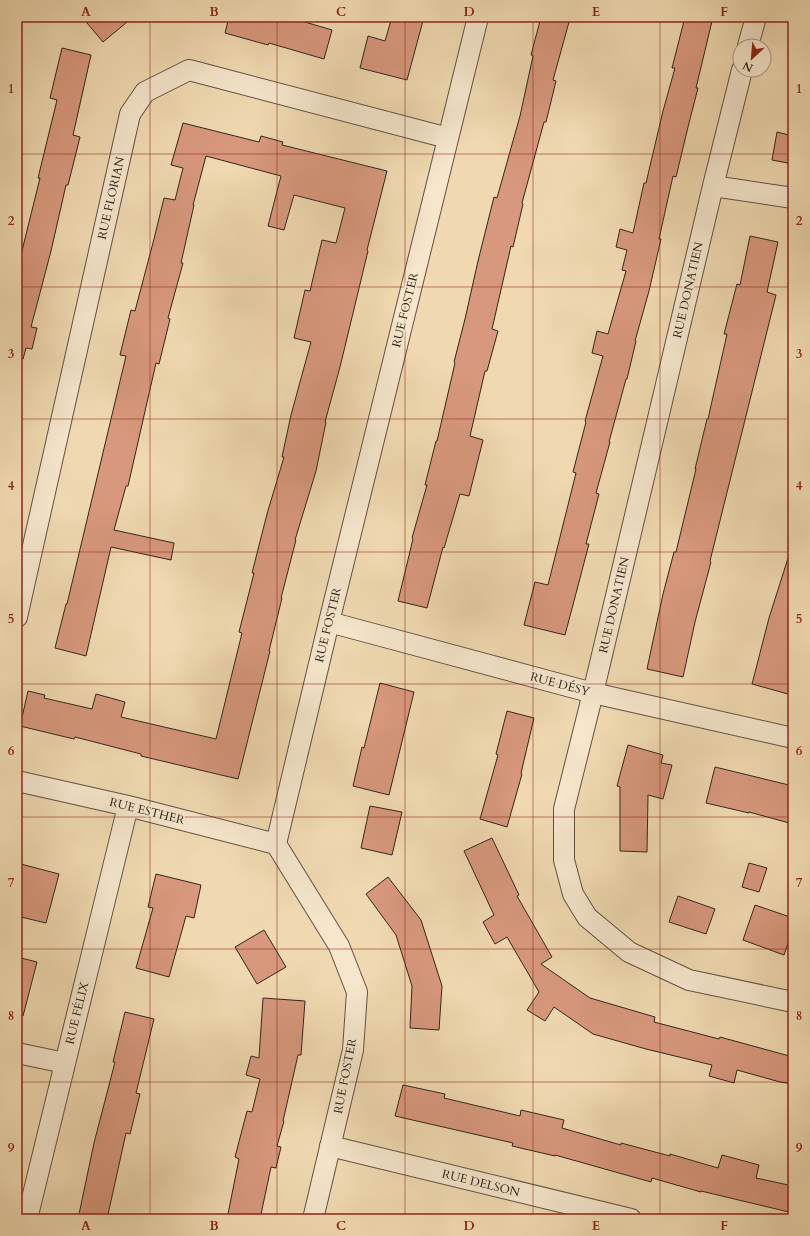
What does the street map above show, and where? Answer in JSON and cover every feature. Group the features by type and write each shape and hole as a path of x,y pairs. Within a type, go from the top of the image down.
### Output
{"street":[{"name":"RUE FOSTER","path":"313,1219 353,1050 357,992 339,946 276,844 478,17"},
{"path":"750,38 756,17"},
{"name":"RUE FLORIAN","path":"17,617 130,114 145,92 190,70 448,138"},
{"name":"RUE DONATIEN","path":"740,78 712,186 593,693 564,809 564,860 573,894 588,917 629,952 689,980 793,1002"},
{"path":"712,186 793,198"},
{"name":"RUE DÉSY","path":"329,622 593,693 793,738"},
{"name":"RUE ESTHER","path":"17,781 128,806 276,844"},
{"name":"RUE FÉLIX","path":"27,1219 128,806"},
{"path":"17,1053 65,1063"},
{"name":"RUE DELSON","path":"330,1146 631,1219"}],"building":[{"path":"82,17 133,17 103,42"},
{"path":"229,17 288,17 332,30 324,59 269,43 268,45 225,33"},
{"path":"392,17 424,17 407,80 360,68 368,36 385,41"},
{"path":"541,17 551,17 569,22 553,80 556,81 546,122 544,122 522,203 513,247 511,246 492,329 498,331 487,371 485,371 470,436 483,440 469,496 460,494 444,548 443,547 427,608 398,601 412,538 427,485 425,485 437,441 478,261 494,197 497,198 520,116 533,56 531,55"},
{"path":"685,17 713,17 696,88 698,88 676,177 673,176 649,291 596,493 599,494 586,544 589,544 565,635 524,625 535,582 548,585 576,473 573,472 586,422 585,421 603,356 592,353 597,331 608,334 626,271 622,270 627,250 616,247 620,229 633,233 644,183 646,183 675,68 672,68"},
{"path":"62,48 91,55 73,135 80,137 68,185 66,185 51,251 31,327 37,328 32,349 26,348 23,359 17,358 17,271 40,178 38,178 57,100 50,98"},
{"path":"183,123 259,142 261,136 283,142 282,145 387,171 340,367 325,422 316,471 295,540 270,651 238,779 141,756 141,754 75,737 74,739 20,726 28,691 45,695 44,698 92,709 96,694 125,702 121,717 216,739 242,633 239,632 254,573 252,573 267,514 284,457 282,457 291,415 311,342 294,338 305,290 310,291 322,240 336,243 345,208 294,195 284,230 268,226 281,176 206,156 193,205 181,263 183,263 168,318 170,319 159,364 156,363 128,486 126,486 114,530 174,543 171,560 111,547 86,656 55,648 67,604 126,356 120,355 131,310 135,311 164,198 175,200 183,168 171,165"},
{"path":"777,132 793,136 793,164 772,160"},
{"path":"750,236 778,242 767,292 776,295 695,622 683,677 647,669 663,594 674,552 676,552 708,419 727,334 724,334 737,284 740,285"},
{"path":"789,555 793,555 793,676 788,694 752,684 769,618"},
{"path":"380,683 414,692 389,795 353,786"},
{"path":"507,711 534,718 522,774 507,827 480,819 498,755 496,754"},
{"path":"628,745 663,755 661,763 672,765 663,799 648,795 647,852 620,851 620,787 617,786"},
{"path":"715,767 793,786 793,824 749,812 706,803"},
{"path":"370,806 402,812 392,855 361,848"},
{"path":"492,838 519,895 517,896 552,957 541,964 590,998 655,1017 654,1022 719,1039 720,1037 793,1057 793,1084 780,1082 737,1070 734,1083 709,1076 712,1065 593,1034 554,1007 545,1021 527,1010 539,992 507,937 495,944 483,922 494,915 464,851"},
{"path":"17,863 59,874 46,923 17,916"},
{"path":"749,863 767,868 759,892 742,887"},
{"path":"156,874 201,885 194,918 186,916 169,977 136,968 153,908 148,907"},
{"path":"388,877 421,920 442,986 439,1030 410,1028 412,986 396,935 366,894"},
{"path":"678,896 715,909 706,934 669,922"},
{"path":"755,905 793,918 793,929 784,955 743,940"},
{"path":"264,930 286,967 257,984 235,947"},
{"path":"17,957 37,962 23,1016 17,1015"},
{"path":"263,998 305,1001 301,1055 298,1055 277,1146 281,1147 276,1168 271,1167 260,1219 227,1219 239,1159 235,1157 247,1111 252,1112 260,1079 246,1075 251,1056 259,1058"},
{"path":"125,1012 154,1019 136,1093 140,1094 130,1134 126,1133 107,1219 78,1219 94,1143 115,1062 113,1062"},
{"path":"403,1085 445,1094 444,1098 520,1116 521,1110 564,1120 562,1128 621,1145 621,1143 670,1156 670,1154 718,1168 722,1155 759,1165 756,1178 793,1186 793,1213 701,1192 652,1178 651,1182 555,1155 512,1146 513,1143 395,1116"}]}
